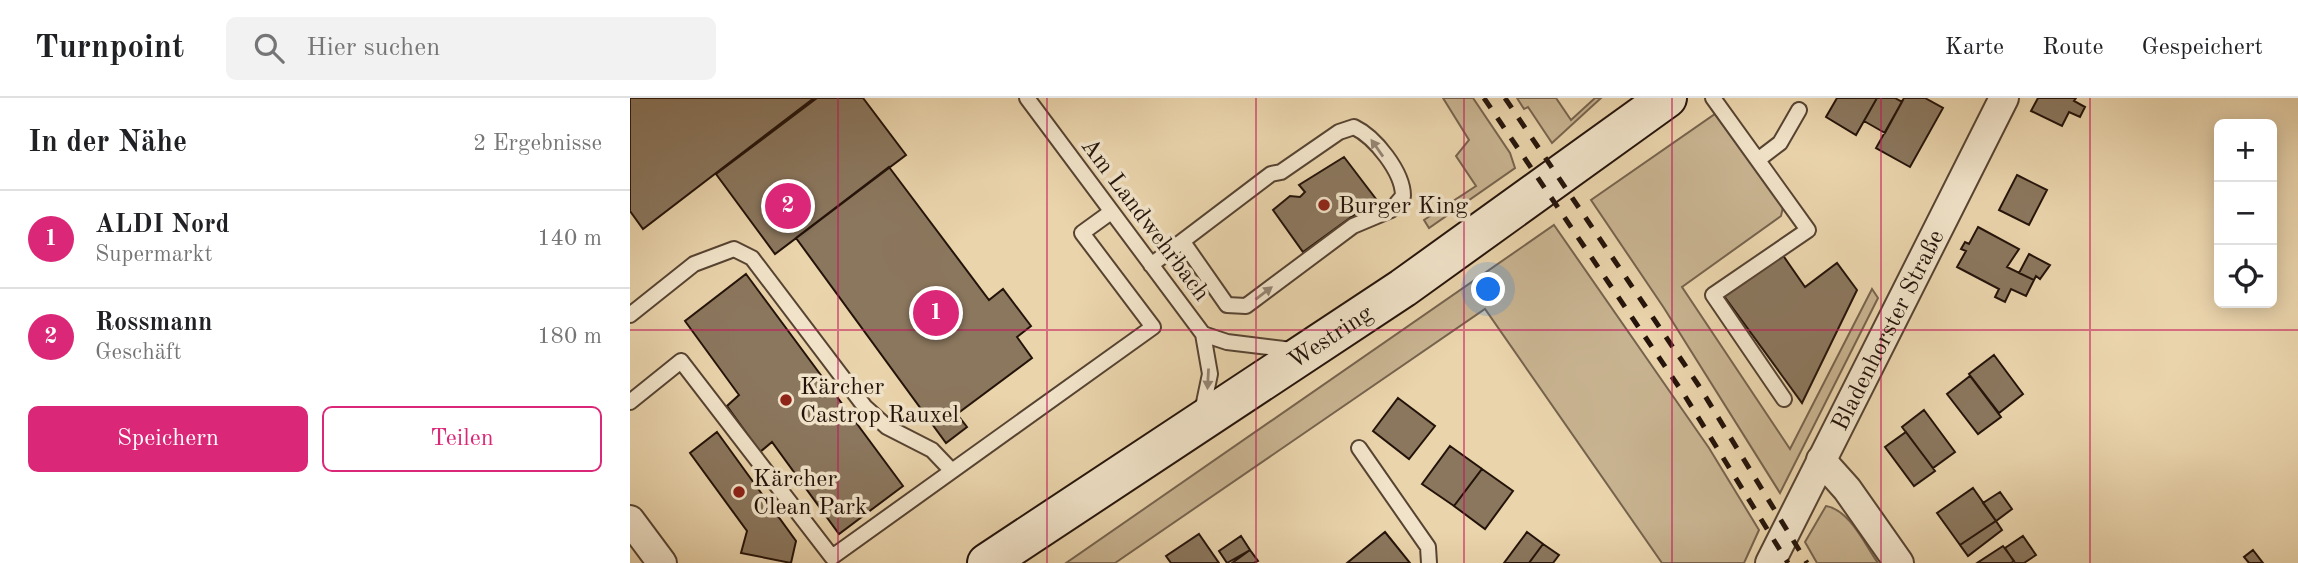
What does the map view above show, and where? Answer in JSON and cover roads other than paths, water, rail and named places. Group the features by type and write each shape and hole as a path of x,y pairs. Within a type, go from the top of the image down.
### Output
{"main road":[{"name":"Westring","path":"987,563 1403,288 1667,98"}],"street":[{"name":"Bladenhorster Straße","path":"1770,563 2004,98"},
{"path":"1821,460 1847,489 1899,563"},
{"path":"630,520 662,563"}],"lane":[{"name":"Am Landwehrbach","path":"1027,98 1203,334 1210,374 1199,423"},
{"path":"1713,98 1808,230 1713,295 1784,399"},
{"path":"1759,159 1780,143 1799,110"},
{"path":"1151,265 1270,174 1281,172 1339,132 1354,127 1367,133 1403,184 1403,196 1391,210 1353,226 1245,306 1227,304 1183,242"},
{"path":"630,402 681,361 832,557 1153,327 1082,233 1111,212"},
{"path":"630,315 694,264 734,249 752,258 782,293 865,407 887,427 932,450 953,471"},
{"name":"Am Landwehrbach","path":"1203,334 1227,342 1283,351 1311,348"},
{"path":"1359,448 1427,547 1429,563"}],"railway":[{"path":"1484,98 1685,396 1788,563"},
{"path":"1505,98 1699,386 1807,563"}],"place":[{"name":"Burger King","path":"1324,205"},
{"name":"Rossmann","path":"788,206"},
{"name":"ALDI Nord","path":"936,313"},
{"name":"Kärcher Castrop Rauxel","path":"786,400"},
{"name":"Kärcher Clean Park","path":"739,492"}]}
